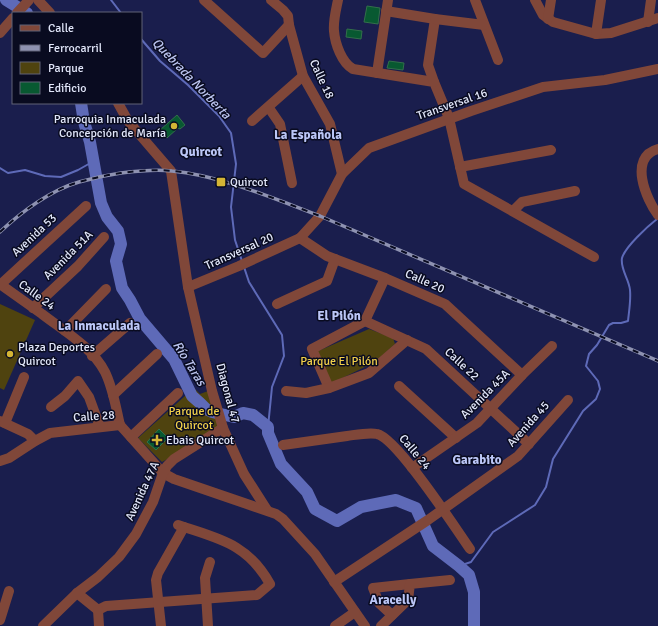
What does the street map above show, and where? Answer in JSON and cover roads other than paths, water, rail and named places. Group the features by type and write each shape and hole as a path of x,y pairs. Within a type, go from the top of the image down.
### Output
{"street":[{"path":"19,12 29,0"},
{"path":"38,0 49,12"},
{"path":"204,0 262,53 288,25"},
{"name":"Calle 18","path":"271,0 288,16 288,25 303,76 330,124 342,174"},
{"path":"338,0 334,31 343,60 348,66 353,69 434,82"},
{"path":"377,73 388,0"},
{"path":"475,0 498,60"},
{"path":"535,0 543,15 548,19 596,34 611,33 658,18"},
{"path":"548,19 551,0"},
{"path":"596,34 601,0"},
{"path":"648,22 651,0"},
{"path":"386,12 484,25"},
{"path":"0,33 12,19"},
{"path":"435,19 428,65 450,118 464,184 594,257"},
{"name":"Transversal 16","path":"300,238 320,216 342,174 369,148 543,86 605,80 658,69"},
{"path":"252,121 269,108 303,76"},
{"name":"Diagonal 47","path":"119,104 128,121 171,171 188,287 212,391 223,428 244,474 267,510 283,519 315,554 365,626"},
{"path":"269,108 280,124 292,183"},
{"path":"655,211 641,175 642,167 649,153 658,149"},
{"path":"460,167 551,150"},
{"path":"513,211 522,202 575,191"},
{"name":"Avenida 53","path":"0,284 86,206"},
{"name":"Avenida 51A","path":"33,308 78,266 104,237"},
{"name":"Transversal 20","path":"188,287 244,264 300,238"},
{"name":"Calle 20","path":"300,238 327,256 385,278 445,304 522,375"},
{"path":"278,304 327,281 335,259"},
{"path":"328,388 312,350 365,321 385,278"},
{"name":"Calle 24","path":"0,284 82,344 105,372 113,395 120,425"},
{"path":"65,331 106,289"},
{"name":"Calle 22","path":"365,321 426,349 529,444"},
{"path":"92,356 130,323"},
{"path":"286,391 306,393 328,388 369,373 407,340"},
{"name":"Avenida 45A","path":"412,468 477,423 522,375 552,346"},
{"path":"113,395 157,354"},
{"path":"24,377 3,422 28,434 35,440"},
{"path":"51,407 65,396 78,382 89,397 100,427"},
{"path":"399,386 456,438"},
{"path":"132,437 178,393"},
{"name":"Avenida 45","path":"334,582 418,527 518,456 568,400"},
{"name":"Calle 28","path":"0,460 9,458 35,440 50,433 120,425 163,473 174,479 267,510"},
{"name":"Avenida 47A","path":"43,626 77,593 98,577 119,557 136,534 153,502 166,466 174,459 223,428"},
{"name":"Calle 24","path":"283,445 377,434 390,442 412,468 443,509 470,550"},
{"path":"98,610 106,606 159,602 206,599 257,595 270,584 262,570 248,555 232,544 181,526 156,580 159,602 161,626"},
{"path":"208,626 205,578 210,562"},
{"path":"392,614 379,603 373,588 450,580"},
{"path":"381,626 408,600 410,584"},
{"path":"0,620 9,591"},
{"path":"77,593 98,610 99,626"},
{"path":"335,626 355,612"}],"waterway":[{"name":"Río Taras","path":"6,0 25,12"},
{"name":"Quebrada Norberta","path":"111,0 120,12"},
{"name":"Quebrada Norberta","path":"142,40 160,61 188,85 219,116 231,133 236,164 231,207 235,240 242,261"},
{"name":"Río Taras","path":"81,104 84,122 90,142 101,203 107,217 118,231 121,244 116,261 122,288 140,319 174,359 192,396 206,409 212,412 234,417 243,413 253,415 268,427 268,433 281,464 307,492 315,509 337,521 361,507 396,500 416,508 433,546 469,575 474,592 474,626"},
{"path":"0,168 8,173 25,170 45,176 61,177 94,161"},
{"path":"459,566 471,562 493,532 535,505 546,487 553,459 583,411 596,399 600,389 598,381 586,366 589,354 597,345 609,325 628,321 630,290 622,266 622,258 624,253 627,248 657,219"},
{"name":"Quebrada Norberta","path":"244,267 249,282 282,335 284,356 272,387 268,427"}],"railway":[{"path":"0,232 37,202 58,190 79,182 121,173 140,171 166,170 190,173 209,177 266,195 320,216 658,361"}],"place":[{"name":"Parroquia Inmaculada Concepción de María","path":"174,126"},
{"name":"Quircot","path":"221,182"},
{"name":"Plaza Deportes Quircot","path":"10,354"},
{"name":"Ebais Quircot","path":"157,440"}],"district":[{"name":"La Española","path":"308,134"},
{"name":"Quircot","path":"201,151"},
{"name":"El Pilón","path":"339,315"},
{"name":"La Inmaculada","path":"99,325"},
{"name":"Garabito","path":"477,459"},
{"name":"Aracelly","path":"393,599"}],"park label":[{"name":"Parque El Pilón","path":"339,361"},
{"name":"Parque de Quircot","path":"194,418"}]}
